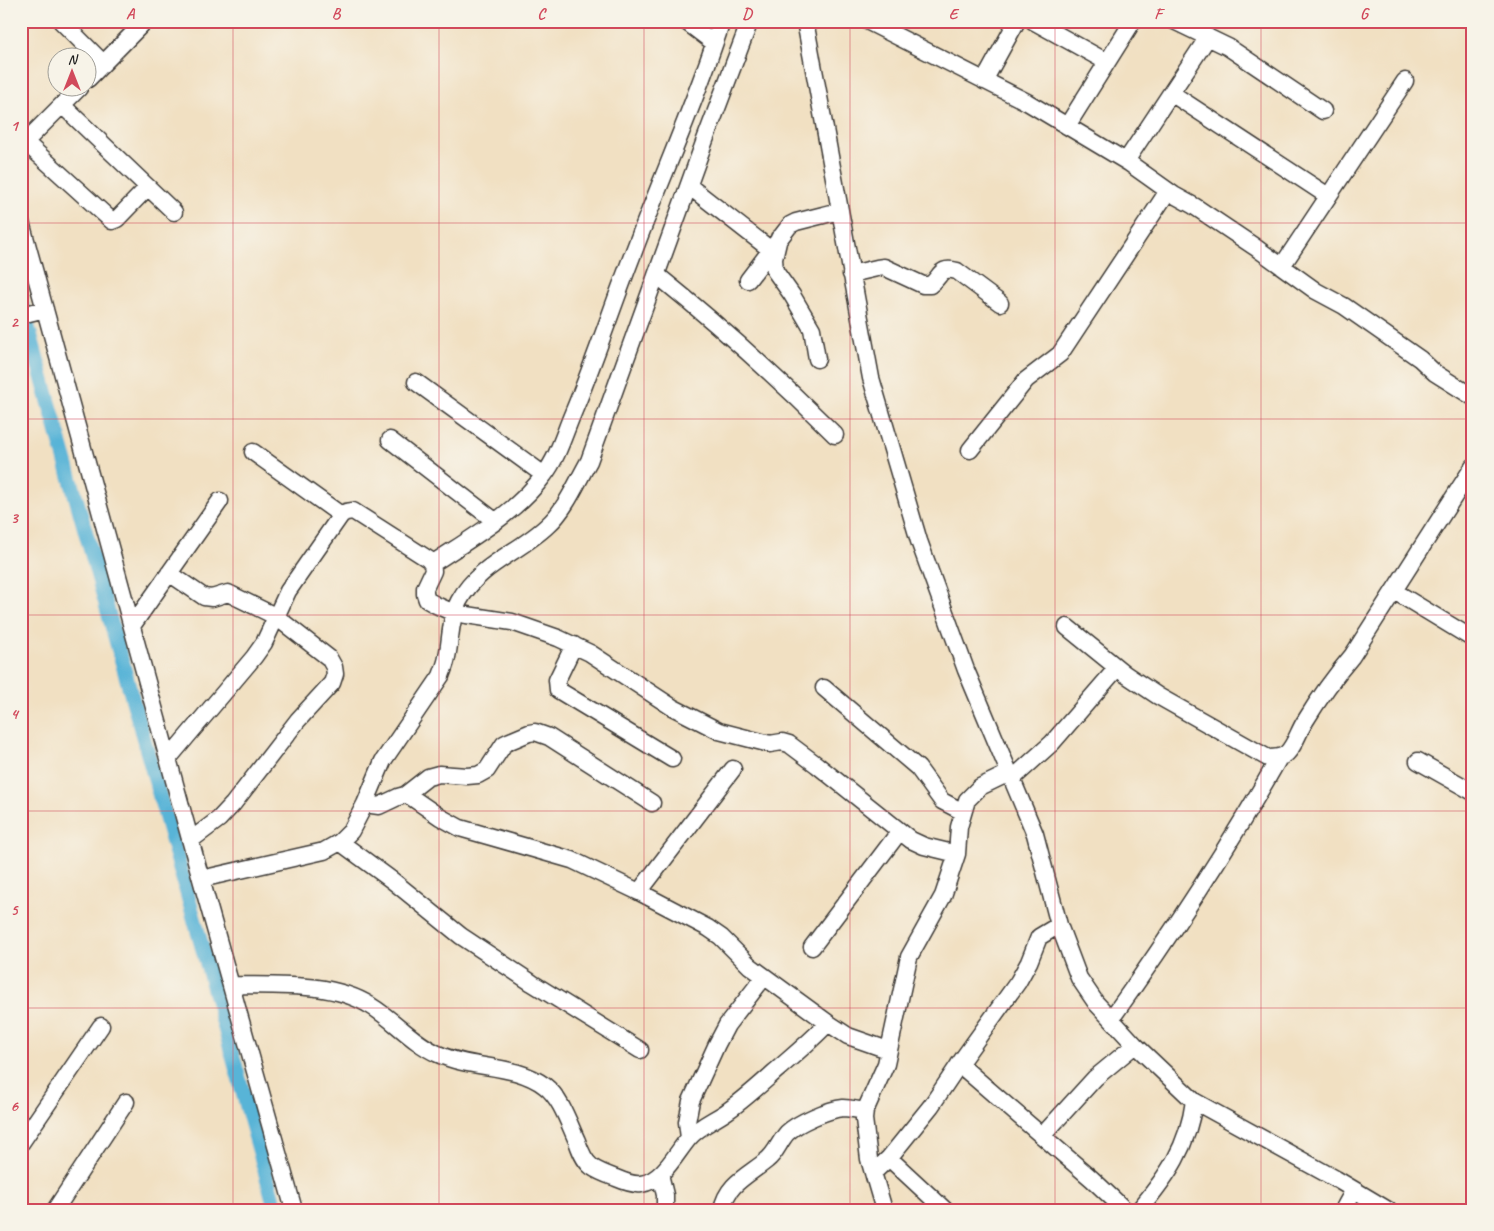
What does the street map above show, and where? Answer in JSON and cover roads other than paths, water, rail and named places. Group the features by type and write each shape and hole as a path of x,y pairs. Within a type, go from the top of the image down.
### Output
{"street":[{"path":"61,21 103,64"},
{"path":"98,69 145,21"},
{"path":"685,21 714,43"},
{"path":"432,564 495,521 518,502 544,475 553,461 591,370 634,250 671,159 722,21"},
{"path":"446,609 459,600 475,579 489,566 533,538 550,524 565,503 589,461 688,186 750,21"},
{"path":"805,21 871,378 919,541 966,670 1035,834 1059,925 1079,978 1110,1020 1194,1101 1388,1210"},
{"path":"866,21 1027,102 1126,161 1316,291 1344,306 1420,360 1435,373 1473,397"},
{"path":"984,81 1017,21"},
{"path":"1033,21 1107,62"},
{"path":"1067,126 1133,21"},
{"path":"1174,21 1208,37 1252,63 1322,111"},
{"path":"1126,161 1208,37"},
{"path":"1282,266 1405,81"},
{"path":"1171,93 1328,196"},
{"path":"69,98 23,144 112,220 117,219 148,187"},
{"path":"62,105 174,212"},
{"path":"688,186 775,244"},
{"path":"970,450 1026,380 1060,354 1168,191"},
{"path":"748,280 790,225 839,211"},
{"path":"21,222 42,309 294,1210"},
{"path":"775,244 775,271 812,329 817,360"},
{"path":"851,274 884,267 923,285 930,285 944,270 950,269 957,271 1000,303"},
{"path":"657,275 713,321 835,434"},
{"path":"21,315 42,309"},
{"path":"416,382 544,475"},
{"path":"390,440 495,521"},
{"path":"253,452 341,515"},
{"path":"1067,627 1117,668 1158,696 1268,758 1279,758 1286,755 1338,672 1352,656 1473,467"},
{"path":"132,626 220,500"},
{"path":"168,759 254,657 264,642 288,591 341,515 353,511 428,559 432,564 433,571 425,588 427,600 446,609 512,622 574,645 590,653 672,707 713,728 770,744 782,742 789,744 916,843 957,854"},
{"path":"170,573 204,597 212,598 228,594 275,616 330,658 335,674 332,683 298,720 233,804 219,819 190,840"},
{"path":"1394,591 1473,639"},
{"path":"201,879 324,851 340,842 351,830 365,804 383,761 441,676 447,659 446,609"},
{"path":"574,645 557,680 558,690 672,759"},
{"path":"884,1210 864,1132 865,1111 886,1064 909,957 943,896 957,854 960,826 967,800 980,787 1011,776 1052,743 1117,668"},
{"path":"824,688 907,758 924,776 942,801 963,812"},
{"path":"365,804 378,806 405,795 428,777 439,774 478,775 486,770 504,744 535,732 549,737 652,803"},
{"path":"1110,1020 1146,970 1234,835 1279,758"},
{"path":"1418,761 1473,792"},
{"path":"640,892 733,768"},
{"path":"405,795 460,828 572,860 640,892 708,928 750,966 848,1036 888,1050"},
{"path":"812,947 900,831"},
{"path":"340,842 393,881 461,936 532,983 640,1050"},
{"path":"873,1173 889,1158 931,1106 1018,982 1029,962 1039,937 1059,925"},
{"path":"689,1138 687,1122 690,1106 717,1044 727,1025 764,976"},
{"path":"231,985 316,988 357,997 437,1054 480,1066 513,1070 528,1076 547,1087 558,1101 583,1156 591,1166 625,1182 640,1184 650,1181 660,1174 696,1131 728,1111 747,1096 808,1044 828,1023"},
{"path":"21,1143 101,1026"},
{"path":"1042,1136 1095,1078 1134,1045"},
{"path":"959,1064 1125,1210"},
{"path":"1139,1210 1172,1167 1181,1150 1192,1123 1194,1101"},
{"path":"56,1210 126,1102"},
{"path":"722,1210 725,1197 730,1188 768,1159 794,1128 835,1109 850,1108 865,1111"},
{"path":"889,1158 944,1210"},
{"path":"660,1174 665,1195 665,1210"},
{"path":"1342,1210 1354,1190"}],"waterway":[{"path":"21,302 276,1210"}]}
